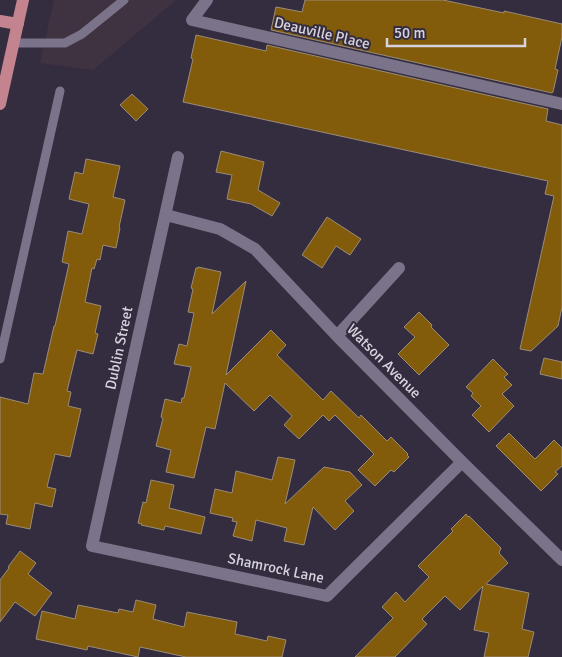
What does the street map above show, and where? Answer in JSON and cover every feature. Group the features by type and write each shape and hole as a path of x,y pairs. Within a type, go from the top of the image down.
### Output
{"main road":[{"path":"0,104 23,0"},
{"path":"0,21 18,24"}],"street":[{"name":"Deauville Place","path":"206,0 192,20 562,104"},
{"name":"Dublin Street","path":"92,546 178,158"},
{"name":"Watson Avenue","path":"166,215 220,229 255,249 337,336 562,560"},
{"path":"337,336 399,268"},
{"name":"Shamrock Lane","path":"92,546 327,596 462,462"}],"lane":[{"path":"14,43 65,43 82,34 118,2"},
{"path":"0,359 60,91"}],"shaded area":[{"path":"54,0 176,0 93,70 40,63"}],"building":[{"path":"305,0 443,0 562,24 562,37 555,69 558,70 553,92 271,30 276,7 302,12"},
{"path":"196,35 266,51 267,45 548,109 546,121 562,125 562,307 558,326 531,351 520,349 554,196 545,194 548,181 183,102 193,59 191,58"},
{"path":"132,94 148,109 136,121 120,105"},
{"path":"221,151 264,162 258,190 280,203 272,216 251,204 227,199 232,175 216,172"},
{"path":"86,159 120,166 113,197 125,200 116,248 103,245 100,260 97,259 94,269 92,268 85,302 101,306 95,333 98,334 93,354 77,350 67,391 71,392 68,406 81,409 70,457 55,454 47,487 56,489 52,507 35,503 30,529 6,524 8,515 0,514 0,397 28,404 34,373 43,374 69,264 62,262 68,231 82,234 89,204 69,199 75,172 83,174"},
{"path":"327,217 361,239 350,255 336,246 322,268 302,255"},
{"path":"196,268 221,272 212,314 246,281 226,375 271,330 286,345 277,355 323,400 331,391 359,418 361,415 387,441 391,437 409,457 394,472 391,470 375,486 358,470 374,454 335,415 329,421 323,415 299,439 284,425 292,416 270,395 254,411 225,383 215,429 206,427 194,478 166,472 171,450 156,446 163,418 161,417 165,399 181,403 182,398 184,398 191,367 174,364 179,344 187,346 194,313 188,312 193,289 191,288"},
{"path":"419,312 449,345 419,375 398,354 415,337 404,327"},
{"path":"544,358 562,362 562,379 540,374"},
{"path":"493,359 508,374 504,377 512,385 502,394 514,406 489,432 472,415 481,406 471,396 473,393 466,387"},
{"path":"509,433 535,459 554,440 562,448 562,466 555,472 558,474 541,491 496,446"},
{"path":"278,457 295,460 285,504 324,467 350,472 362,485 345,501 354,511 335,530 313,507 304,545 284,541 287,528 256,520 252,541 233,536 237,522 232,521 233,518 210,513 215,489 232,493 236,471 272,480"},
{"path":"151,480 174,485 169,508 205,517 201,534 165,526 164,530 138,523 143,502 146,503"},
{"path":"466,514 501,548 499,553 508,563 486,584 529,593 522,629 534,632 528,657 484,657 489,633 474,630 483,586 460,610 445,596 422,619 427,624 395,657 355,657 393,618 382,607 396,592 405,602 429,577 418,566 453,531 451,529"},
{"path":"20,551 36,563 28,574 52,593 35,616 15,602 0,622 0,580"},
{"path":"136,600 156,605 153,619 184,627 187,612 237,622 235,634 267,641 268,636 286,640 282,657 186,657 140,647 138,657 88,646 87,650 36,639 42,611 75,619 78,605 118,613 119,609 133,612"}]}
